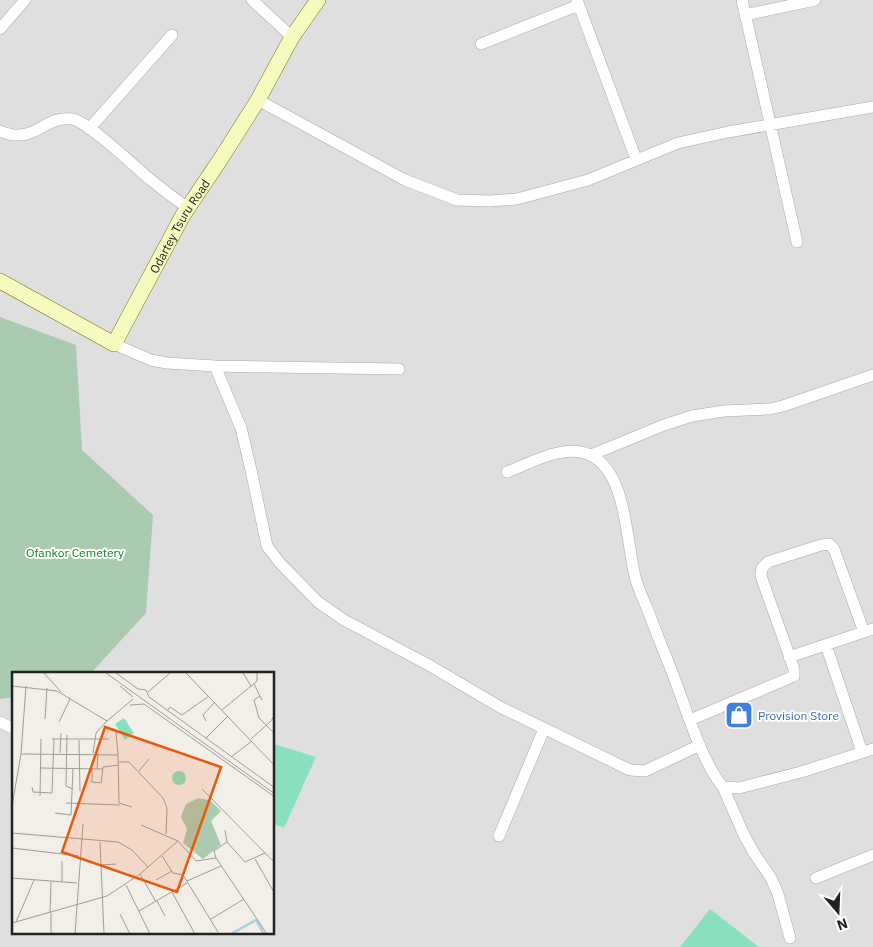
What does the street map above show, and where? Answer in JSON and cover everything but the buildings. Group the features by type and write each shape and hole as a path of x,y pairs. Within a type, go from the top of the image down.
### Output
{"street":[{"path":"0,28 25,0"},
{"path":"252,0 292,38"},
{"name":"Odartey Tsuru Road","path":"114,344 188,208 258,100 292,38 318,0"},
{"path":"742,0 797,242"},
{"path":"745,15 815,0"},
{"path":"481,44 578,3 636,159"},
{"path":"89,129 172,34"},
{"path":"258,100 405,180 457,200 488,201 517,199 588,180 678,143 728,132 873,107"},
{"path":"0,131 11,136 23,136 60,119 74,119 102,138 151,180 188,208"},
{"path":"0,281 114,344 151,360 214,366 399,369"},
{"path":"214,366 241,428 252,470 267,546 280,563 318,602 344,620 427,664 500,708 630,770 645,771 700,745"},
{"path":"591,455 664,425 692,416 724,411 770,409 873,375"},
{"path":"507,472 553,454 575,451 591,455 605,467 618,488 625,514 636,580 700,745 714,776 723,787 744,835 778,894 790,938"},
{"path":"690,720 794,676 794,669 789,658 761,576 762,568 768,562 829,544 834,549 869,630 789,658"},
{"path":"723,787 739,788 801,772 868,750 826,645"},
{"path":"0,722 12,728"},
{"path":"499,836 544,729"},
{"path":"816,878 873,855"}],"shaded area":[{"path":"0,0 873,0 873,947 0,947"}],"green space":[{"name":"Ofankor Cemetery","path":"0,317 76,345 82,450 153,515 146,613 92,672 12,672 12,697 0,699"},
{"path":"275,744 316,757 284,828 275,824"},
{"path":"710,909 759,947 680,947"}],"place":[{"name":"Provision Store","path":"739,715"}]}
